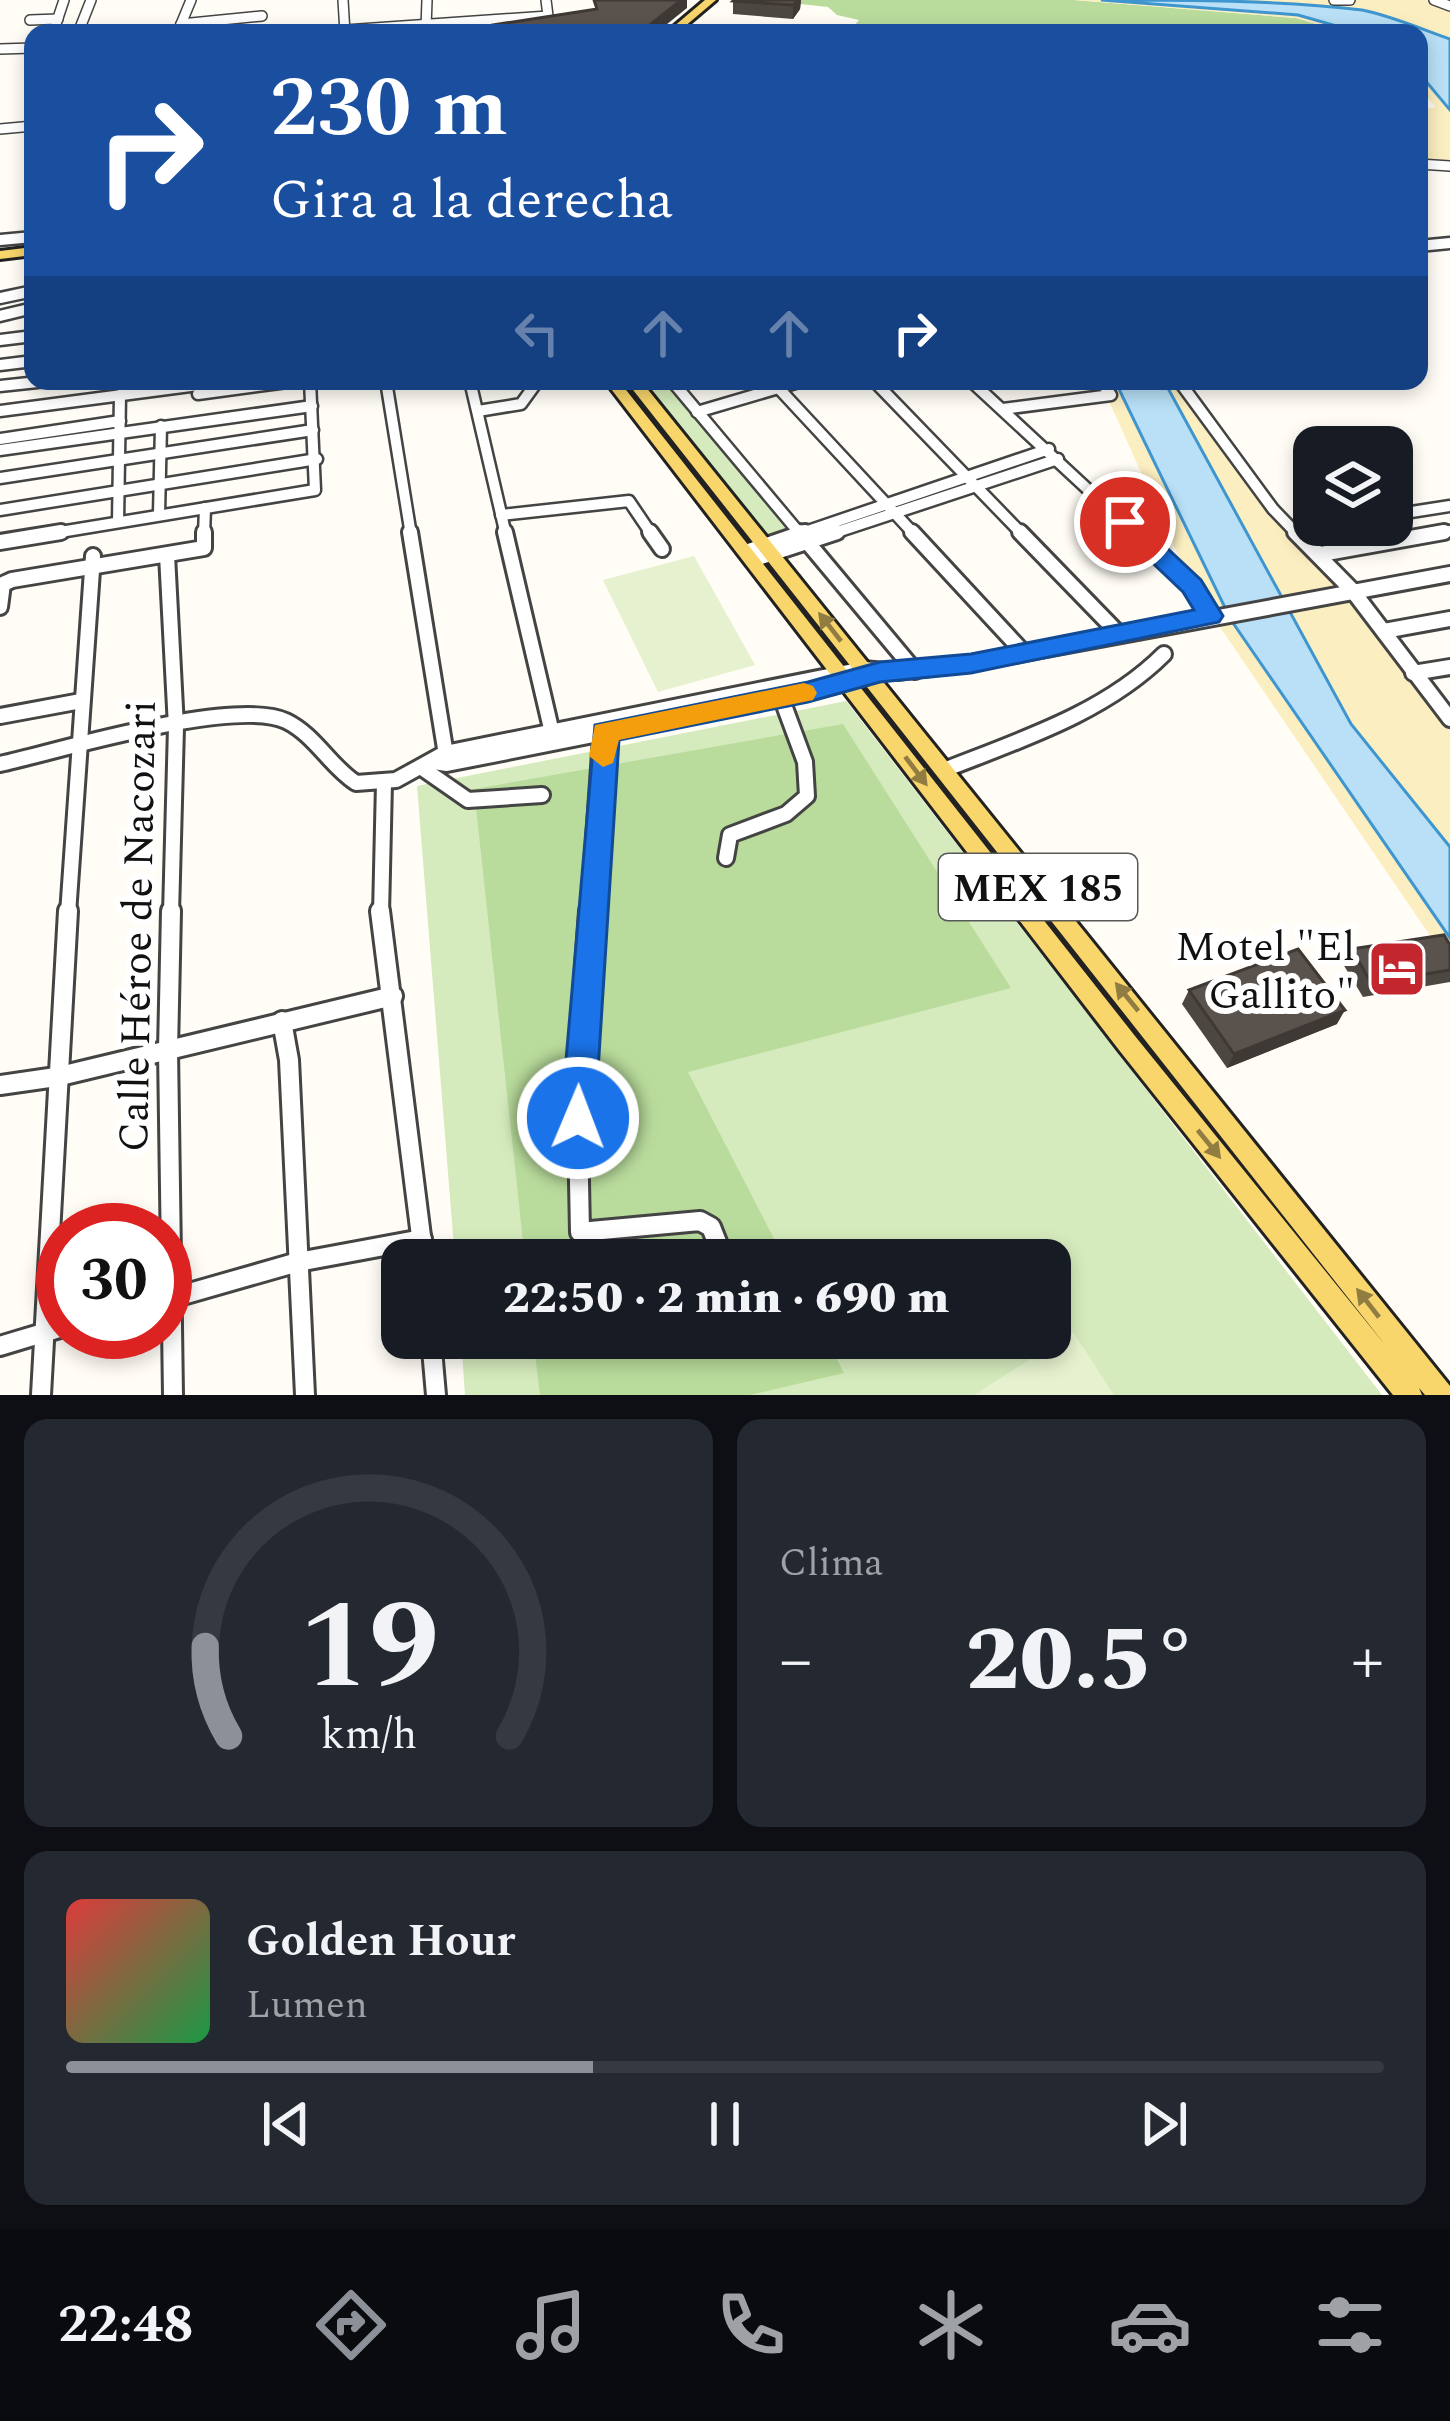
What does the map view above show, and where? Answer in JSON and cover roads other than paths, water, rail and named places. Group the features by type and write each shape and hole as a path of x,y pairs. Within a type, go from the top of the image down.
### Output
{"main road":[{"path":"683,24 716,0"},
{"path":"692,24 716,0"},
{"name":"MEX 185","path":"620,390 944,770 1441,1395"},
{"name":"MEX 185","path":"640,390 759,553"},
{"name":"MEX 185","path":"861,675 1408,1395"}],"street":[{"path":"483,0 483,20"},
{"path":"454,24 548,16 546,0"},
{"path":"1334,0 1350,0"},
{"path":"1434,0 1450,6"},
{"path":"212,24 262,16"},
{"path":"30,20 43,24"},
{"path":"0,411 140,390"},
{"path":"198,390 199,421"},
{"path":"0,542 316,490 311,390"},
{"path":"387,390 436,762 468,800 542,796"},
{"path":"472,390 553,738"},
{"path":"478,411 521,404 531,390"},
{"path":"679,390 916,671"},
{"path":"697,412 761,390"},
{"path":"780,390 1024,653"},
{"path":"883,390 1118,634"},
{"path":"981,390 1192,586 1207,616"},
{"path":"1003,409 1111,395 1107,390"},
{"path":"1186,390 1273,509 1352,590"},
{"path":"118,522 120,395"},
{"path":"0,439 161,426 312,406"},
{"path":"0,450 120,426"},
{"path":"159,514 161,426"},
{"path":"0,478 313,430"},
{"path":"759,553 896,515 1054,454"},
{"path":"0,510 317,459"},
{"path":"803,539 886,503 971,483"},
{"path":"501,515 629,501 662,549"},
{"path":"0,607 3,584 12,580 92,562 204,548 205,508"},
{"path":"1413,513 1447,510"},
{"path":"1321,554 1450,531"},
{"path":"1315,546 1449,717"},
{"name":"Calle Héroe de Nacozari","path":"167,555 176,727 168,1203"},
{"path":"55,1203 56,1076 92,562"},
{"path":"0,764 236,717 282,718 308,735 348,780 375,785 436,762 861,675 1024,653 1450,574"},
{"path":"1384,631 1450,620"},
{"path":"944,770 1085,708 1151,670 1164,654"},
{"path":"1413,674 1450,667"},
{"path":"604,728 782,697 806,688"},
{"path":"726,858 730,836 786,814 808,796 806,762 782,697"},
{"path":"0,716 81,700"},
{"path":"604,728 578,1079 580,1232 700,1221 711,1227 716,1239"},
{"path":"375,785 386,834 380,902 422,1239"},
{"path":"0,1085 393,996"},
{"path":"282,1021 289,1060 305,1395"},
{"path":"192,1292 298,1262 381,1247"},
{"path":"0,1346 36,1335"},
{"path":"41,1395 49,1359"},
{"name":"Calle Héroe de Nacozari","path":"171,1359 173,1395"},
{"path":"433,1359 436,1395"}],"water":[{"path":"1101,0 1297,4 1362,10 1407,24 1330,24 1298,15"},
{"path":"1428,31 1450,39 1450,110 1428,84"},
{"path":"1119,390 1169,390 1351,724 1450,847 1450,938 1231,620"}],"place":[{"name":"Motel \"El Gallito\"","path":"1397,969"}]}
